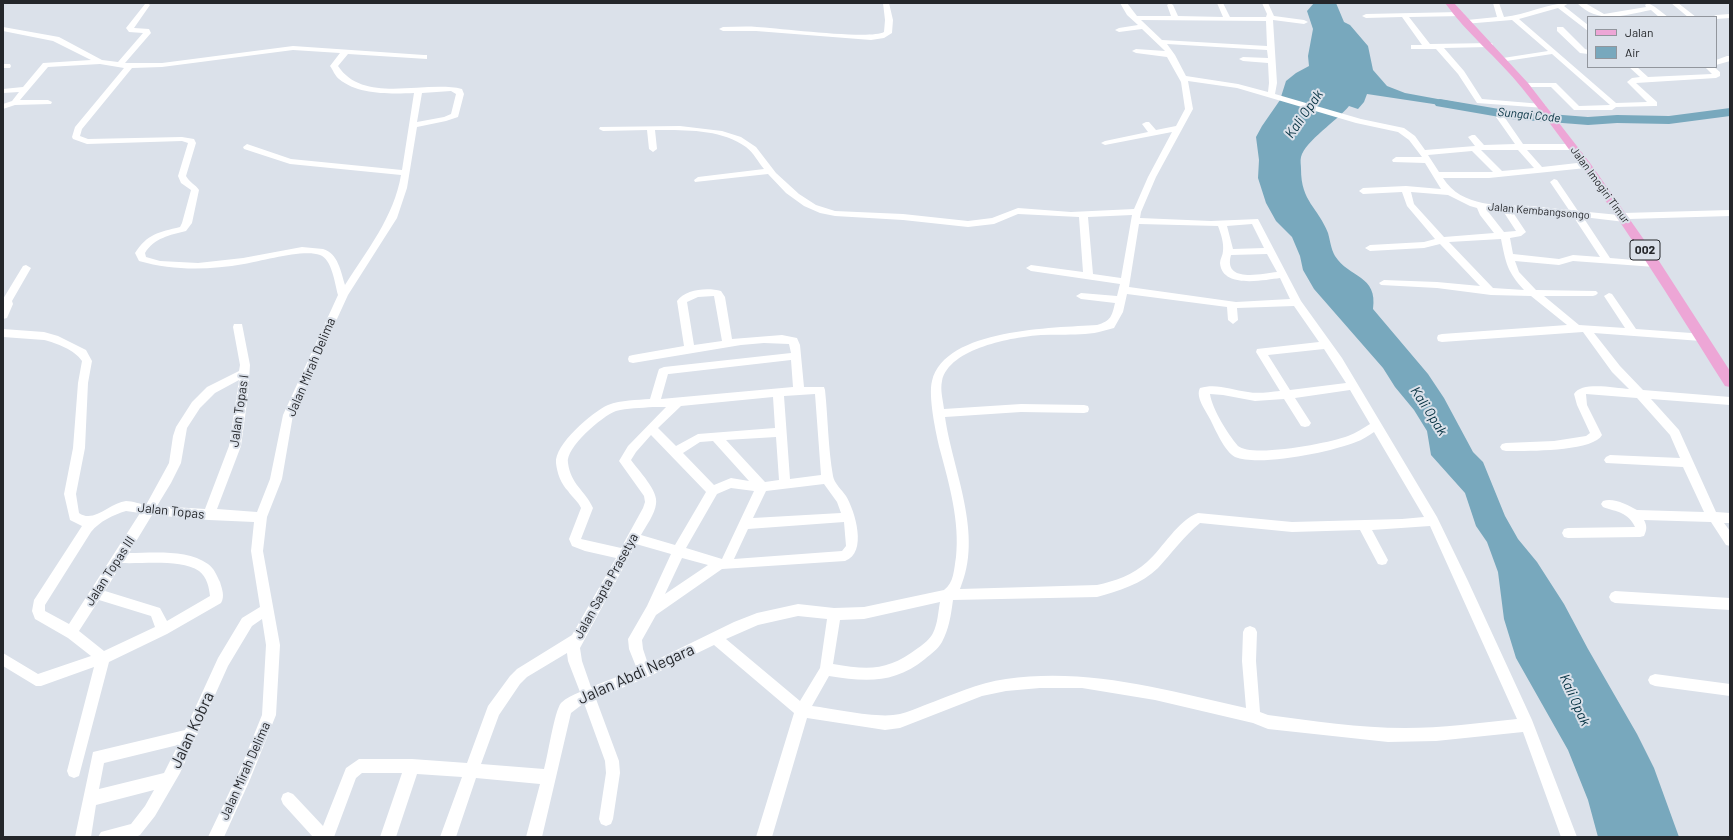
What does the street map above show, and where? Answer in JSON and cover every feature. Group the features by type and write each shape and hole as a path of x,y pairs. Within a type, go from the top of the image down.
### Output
{"main road":[{"name":"Jalan Imogiri Timur","path":"1449,3 1503,60 1542,106 1586,164 1655,264 1730,382"}],"street":[{"path":"723,29 751,28 876,37 888,33 889,20 886,3"},
{"path":"826,669 867,675 892,672 904,667 921,655 938,638 947,595 953,591 960,575 963,547 957,492 942,436 936,389 937,380 944,366 955,355 972,346 995,339 1039,332 1104,328 1113,322 1123,290 1136,216 1152,177 1188,109 1188,98 1183,78 1171,55 1162,42 1122,3"},
{"path":"1220,3 1228,18"},
{"path":"1264,3 1271,14 1273,82 1271,95"},
{"path":"1496,3 1498,13 1502,20"},
{"path":"1540,3 1549,8"},
{"path":"1467,22 1514,18 1566,3"},
{"path":"1580,3 1603,16"},
{"path":"1646,3 1663,16"},
{"path":"1674,3 1691,16"},
{"path":"147,5 130,28 132,30 146,31 147,33 76,133 76,137 87,142 182,139 191,141 192,144 182,176 184,181 191,185 195,190 187,223 183,229 162,233 151,238 140,253 142,259 160,264 198,266 237,262 302,250 323,252 332,262 343,295"},
{"path":"1170,5 1175,18"},
{"path":"1559,5 1587,28"},
{"path":"1610,16 1653,8"},
{"path":"1366,16 1460,14"},
{"path":"1404,15 1428,47"},
{"path":"1717,17 1730,16"},
{"path":"1136,18 1270,18 1304,22"},
{"path":"1514,18 1614,105"},
{"path":"1717,18 1721,22 1717,24"},
{"path":"1119,30 1145,26"},
{"path":"3,29 28,32 56,39 100,62"},
{"path":"1560,29 1581,49 1587,52"},
{"path":"1162,42 1272,48"},
{"path":"1414,48 1489,45"},
{"path":"1439,47 1480,101 1542,106"},
{"path":"14,103 46,65 100,62 125,66 162,65 281,48 424,57"},
{"path":"346,51 334,66 338,76 354,84 374,90 418,92 451,89 456,90 460,94 455,115 446,119 413,124"},
{"path":"1136,51 1156,52 1171,55"},
{"path":"1503,60 1554,52"},
{"path":"1717,63 1730,58"},
{"path":"1242,59 1272,60"},
{"path":"1634,68 1647,80"},
{"path":"1548,75 1553,85 1577,108 1612,108 1614,105 1654,104 1631,82 1716,76 1716,72 1710,68"},
{"name":"Jalan Kembangsongo","path":"1183,78 1230,84 1359,121 1401,130 1412,138 1428,160 1440,182 1449,192 1461,200 1481,206 1506,209 1534,209 1624,218 1730,213"},
{"path":"1525,86 1553,85"},
{"path":"3,91 26,89"},
{"name":"Jalan Mirah Delima","path":"216,837 244,777 269,715 273,658 268,609 257,551 261,517 276,479 291,406 343,295 392,218 403,188 418,92"},
{"path":"3,106 14,103 48,102"},
{"path":"1500,117 1520,146 1540,169"},
{"path":"1146,124 1155,134"},
{"path":"651,128 653,149"},
{"path":"603,129 651,128 716,132 739,138 752,148 769,171 807,204 840,214 902,217 961,224 997,220 1010,213 1018,211 1084,215 1136,216 1222,224 1255,221 1296,302 1327,345 1353,386 1433,521 1462,581 1526,725 1569,837"},
{"path":"1105,143 1179,128"},
{"path":"1472,137 1478,148 1500,174"},
{"path":"1423,153 1520,146 1573,147"},
{"path":"247,147 290,161 406,173"},
{"path":"1396,160 1428,160"},
{"path":"1436,175 1473,176 1586,164"},
{"path":"698,180 769,171"},
{"path":"1554,182 1607,260"},
{"path":"1406,189 1407,197 1413,207 1491,292"},
{"path":"1363,191 1406,189 1449,192"},
{"path":"1481,206 1483,213 1504,236 1515,273 1533,293 1581,328 1616,369 1665,420 1675,433 1687,463 1713,517 1730,541"},
{"path":"1370,248 1424,245 1442,240 1518,234 1521,232 1506,209"},
{"path":"1084,215 1088,276"},
{"path":"1222,224 1228,252 1225,263 1227,271 1234,277 1282,275"},
{"path":"1228,252 1271,251"},
{"path":"1509,257 1559,262 1573,258 1655,264"},
{"path":"3,316 8,304 7,301 26,268"},
{"path":"1031,268 1088,276 1123,290 1232,304 1296,302"},
{"path":"1384,283 1437,285 1491,292 1593,293"},
{"path":"1081,296 1123,290"},
{"path":"690,350 682,302 687,297 716,292 719,294 728,344"},
{"path":"1610,296 1633,332"},
{"path":"1232,304 1233,320"},
{"name":"Jalan Topas I","path":"209,515 235,446 245,365 238,327"},
{"path":"1442,338 1581,328 1701,337"},
{"path":"3,333 44,336 75,348 82,353 87,361 83,383 79,448 70,494 74,516 90,525 38,607 40,615 71,632 88,644 103,658"},
{"path":"633,359 728,344 772,338 784,338 794,342 799,391"},
{"path":"1305,423 1261,352 1327,345"},
{"path":"655,404 660,379 664,372 668,370 796,356"},
{"name":"Jalan Topas III","path":"71,632 120,558 172,472 182,427 196,404 211,390 244,373"},
{"path":"1353,386 1254,397 1224,390 1211,389 1204,391 1205,399 1230,444 1237,452 1245,455 1318,449 1352,439 1376,426"},
{"path":"624,554 585,546 576,542 576,535 587,508 585,503 567,483 562,459 564,452 577,435 600,414 617,407 677,403 778,392 820,390 827,479 842,500 849,517 852,546 850,552 846,556 722,565 633,538"},
{"path":"1506,448 1569,444 1592,439 1596,435 1594,428 1581,404 1579,394 1586,390 1730,401"},
{"path":"778,392 785,484"},
{"name":"Jalan Sapta Prasetya","path":"606,819 612,773 612,761 573,657 573,647 649,509 651,500 650,495 625,461 625,457 633,445 652,429 677,403"},
{"path":"939,413 1021,408 1084,409"},
{"path":"652,429 713,491"},
{"path":"675,452 693,440 782,432"},
{"path":"716,437 762,487"},
{"path":"1610,460 1687,463"},
{"path":"645,672 636,649 635,639 641,626 652,610 678,552 713,491 731,483 762,487 827,479"},
{"path":"652,610 722,565 745,524 762,487"},
{"path":"1607,504 1624,509 1635,515 1730,518"},
{"name":"Jalan Topas","path":"90,525 113,510 126,506 148,510 209,515 261,517"},
{"path":"1568,533 1640,532 1641,527 1635,515"},
{"path":"745,524 849,517"},
{"name":"Jalan Abdi Negara","path":"534,837 564,713 571,703 588,694 645,672 739,626 776,614 798,610 834,614 864,613 947,595 1097,592 1114,587 1152,566 1187,526 1198,518 1292,527 1363,525"},
{"path":"1382,560 1363,525 1402,524 1433,521"},
{"path":"3,659 38,680 103,658 162,630 215,601 217,598 212,580 204,569 181,560 120,558"},
{"path":"96,594 155,612 160,620 162,630"},
{"path":"1615,597 1730,604"},
{"name":"Jalan Kobra","path":"106,837 135,830 150,811 168,779 223,662 247,622 268,609"},
{"path":"764,837 802,711 826,669 834,614"},
{"path":"1250,632 1249,660 1253,716"},
{"path":"715,638 802,711 885,723 900,721 982,690 1006,685 1040,682 1082,682 1155,694 1253,716 1268,722 1404,735 1435,735 1526,725"},
{"path":"448,837 493,711 515,680 522,673 576,640"},
{"path":"74,771 103,658"},
{"path":"1655,680 1730,690"},
{"path":"83,837 98,757 189,736"},
{"path":"288,799 324,837 351,773 359,766 412,766 549,777"},
{"path":"388,837 412,766"},
{"path":"90,799 168,779"}],"water":[{"name":"Kali Opak","path":"1314,3 1336,3 1344,22 1350,25 1368,46 1373,70 1387,86 1405,93 1465,104 1460,108 1367,94 1364,102 1358,109 1349,106 1309,144 1304,151 1301,157 1301,162 1304,189 1311,204 1324,224 1335,256 1348,269 1367,283 1371,289 1373,309 1428,374 1444,398 1473,452 1483,462 1505,516 1518,539 1537,562 1564,604 1637,734 1654,768 1679,837 1598,837 1588,800 1568,750 1516,658 1504,619 1498,572 1487,542 1476,526 1465,493 1431,455 1427,431 1414,410 1395,387 1383,368 1314,289 1303,270 1300,256 1292,237 1276,221 1266,203 1258,178 1259,160 1256,137 1280,100 1286,81 1296,73 1309,66 1308,56 1313,29 1307,11"}],"waterway":[{"name":"Sungai Code","path":"1440,103 1511,115 1588,121 1617,119 1669,120 1730,112"}]}
